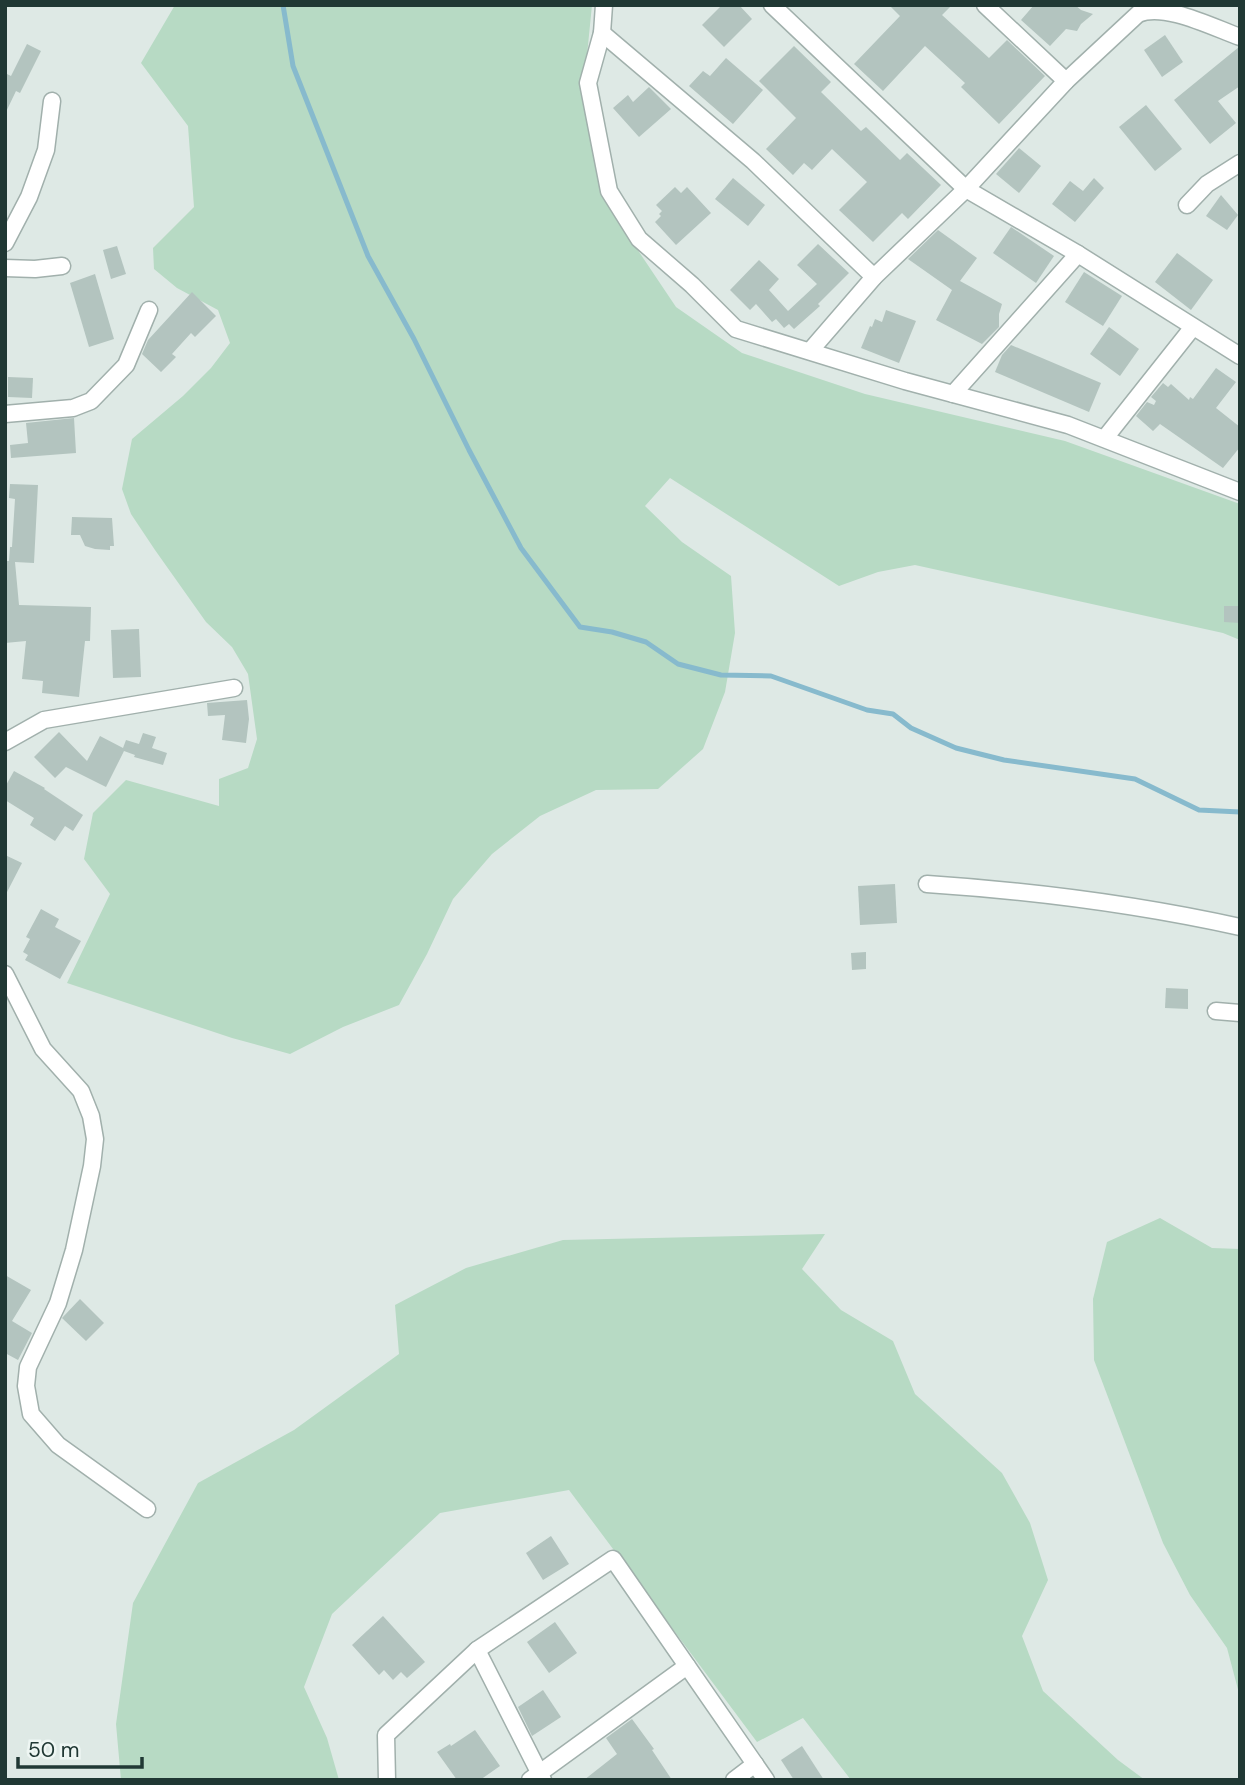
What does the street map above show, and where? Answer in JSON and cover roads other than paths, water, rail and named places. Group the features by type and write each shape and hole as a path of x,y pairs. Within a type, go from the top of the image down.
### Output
{"street":[{"path":"604,5 602,33 588,83 609,191 639,239 692,285 736,329 1105,438 1240,492"},
{"path":"772,5 966,188 1078,254 1240,356"},
{"path":"985,5 1066,81"},
{"path":"810,351 874,277 966,188 1066,81 1142,12 1150,10 1172,14 1240,37"},
{"path":"602,33 753,161 874,277"},
{"path":"5,243 29,197 46,150 52,100"},
{"path":"1187,205 1208,184 1240,163"},
{"path":"953,394 1078,254"},
{"path":"5,268 62,266"},
{"path":"5,414 74,408 91,401 126,365 149,310"},
{"path":"1105,438 1193,327"},
{"path":"5,742 44,720 234,688"},
{"path":"927,884 1063,896 1184,915 1240,927"},
{"path":"5,974 43,1049 81,1091 91,1116 95,1139 74,1250 58,1303 28,1367 26,1386 31,1414 58,1444 147,1509"},
{"path":"1216,1012 1240,1013"},
{"path":"387,1780 386,1735 477,1650 613,1559 766,1780"},
{"path":"477,1650 537,1778 687,1666"},
{"path":"734,1780 755,1764"}],"waterway":[{"path":"283,5 293,66 368,256 414,339 521,548 580,627 612,632 646,642 678,664 721,675 771,676 867,710 893,714 911,728 956,748 1004,760 1135,779 1199,810 1240,812"}]}
